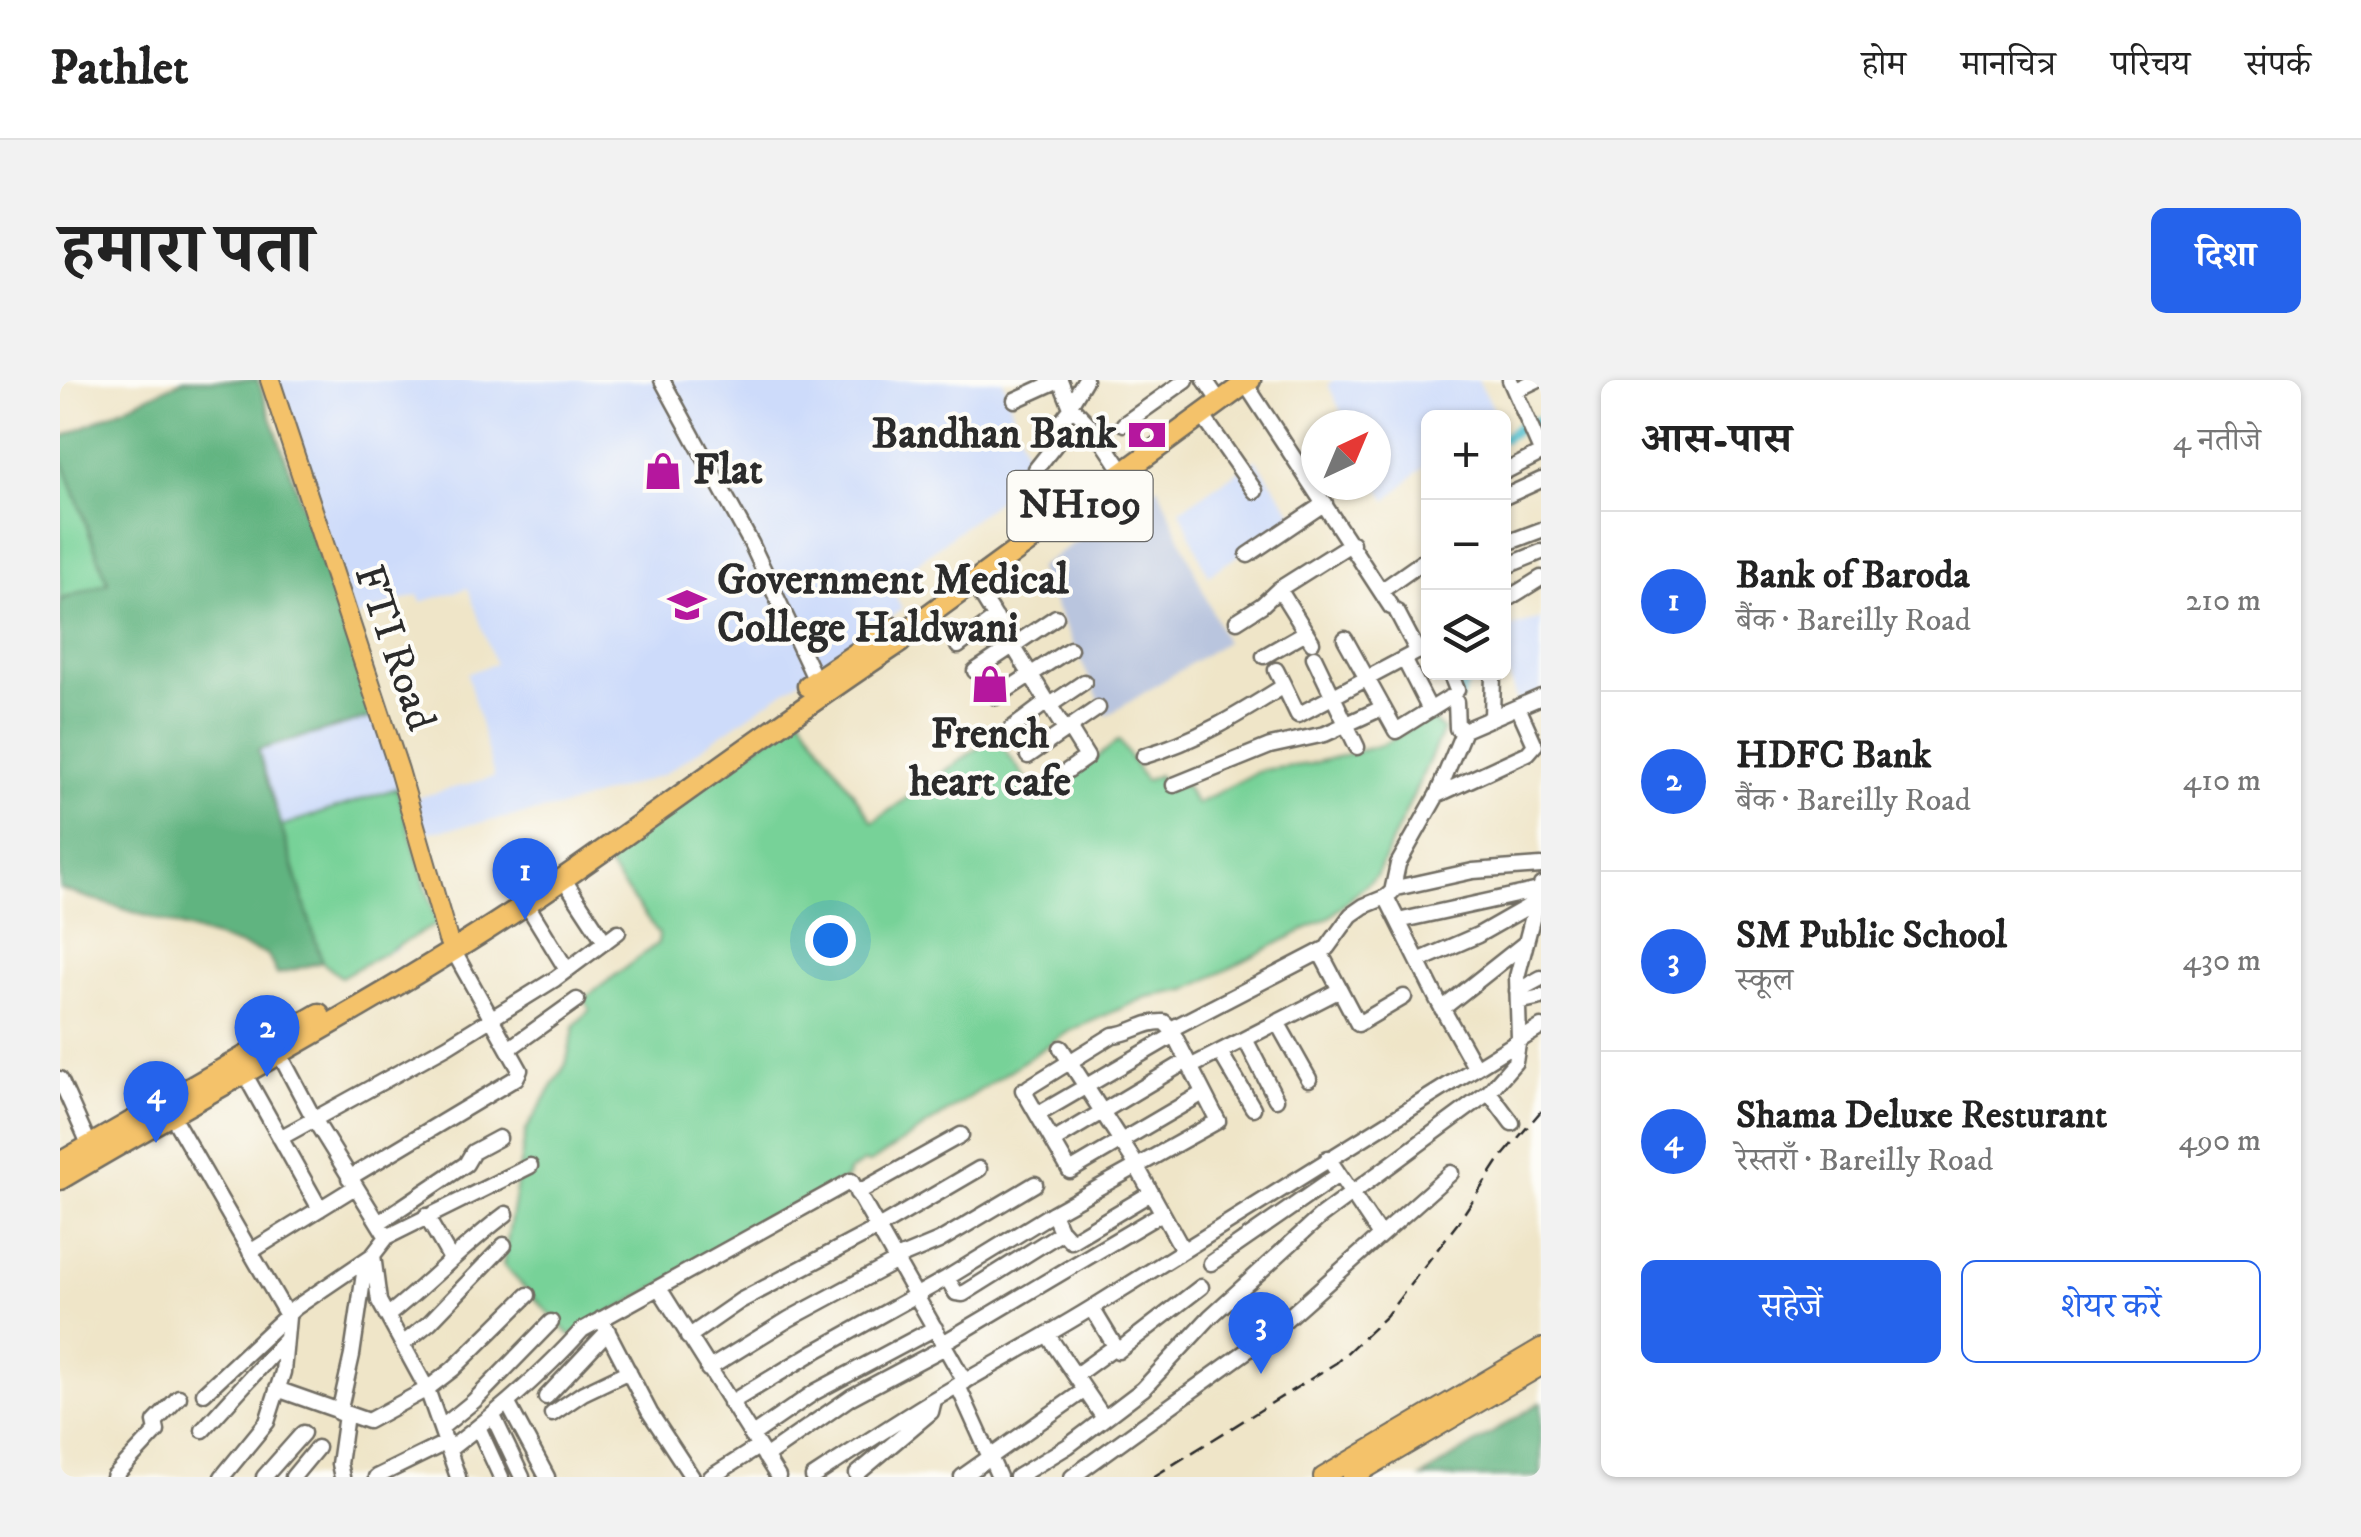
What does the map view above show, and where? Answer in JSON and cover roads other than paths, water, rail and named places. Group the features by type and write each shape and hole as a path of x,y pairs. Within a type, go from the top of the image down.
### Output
{"highway":[{"name":"NH109","path":"60,1179 167,1107 526,903 894,628 908,630 1246,381"},
{"name":"NH109","path":"450,945 820,686"},
{"name":"NH109","path":"60,1163 89,1144 244,1073 276,1046"}],"main road":[{"name":"FTI Road","path":"270,380 398,770 450,945"},
{"path":"1323,1477 1541,1348"},
{"path":"1352,1477 1541,1366"}],"street":[{"path":"662,380 751,543 820,686"},
{"path":"1014,400 1059,380 1071,406 1098,434 1124,473"},
{"path":"1036,469 1055,446 1059,422 1084,380"},
{"path":"1124,424 1186,380"},
{"path":"1205,380 1220,402"},
{"path":"1511,468 1541,452 1513,385 1537,380"},
{"path":"1246,381 1394,609 1417,652 1430,710"},
{"path":"1202,415 1254,491"},
{"path":"1511,494 1541,480"},
{"path":"1248,555 1325,503"},
{"path":"1511,541 1541,530"},
{"path":"1521,537 1534,555"},
{"path":"1237,621 1352,543"},
{"path":"1381,591 1421,563"},
{"path":"1511,597 1541,578"},
{"path":"974,583 1048,704 1087,757 1050,783"},
{"path":"1279,589 1311,644 1358,747"},
{"path":"958,646 996,618"},
{"path":"975,671 1056,618"},
{"path":"1345,639 1396,731 1449,698 1456,702 1457,728 1464,730 1541,697"},
{"path":"1264,656 1311,644"},
{"path":"996,697 1070,649"},
{"path":"1276,670 1291,718 1417,652"},
{"path":"1453,680 1457,690"},
{"path":"1492,718 1493,680"},
{"path":"1011,729 1084,682"},
{"path":"1144,756 1194,739 1284,686"},
{"path":"1437,795 1528,753 1535,744 1518,707"},
{"path":"1028,756 1098,708"},
{"path":"1174,785 1270,746 1325,734 1382,708"},
{"path":"1464,730 1437,795 1398,864 1389,894 1398,921 1442,1010 1512,1122"},
{"path":"1042,1112 1172,1032 1327,948 1351,915 1396,888 1473,871 1541,866"},
{"path":"563,878 605,942"},
{"path":"1398,921 1538,899"},
{"path":"1017,1477 1144,1389 1210,1317 1350,1193 1491,1089 1515,1062 1524,946 1538,899"},
{"path":"1418,961 1478,934 1538,899"},
{"path":"526,903 567,970"},
{"path":"280,1138 447,1046 567,970 618,932"},
{"path":"1442,1010 1524,946 1541,940"},
{"path":"250,1252 516,1078 519,1064 450,945"},
{"path":"1320,952 1358,1024 1404,997"},
{"path":"1518,996 1541,978"},
{"path":"1060,1137 1188,1064 1220,1052 1340,990"},
{"path":"1518,996 1541,997"},
{"path":"510,1048 577,1000"},
{"path":"730,1403 1218,1121 1172,1032 1164,1022 1149,1021 1113,1036 1026,1089 1070,1171 1203,1093"},
{"path":"1277,1022 1309,1079"},
{"path":"813,1477 934,1400 1092,1308 1518,1038 1541,1028"},
{"path":"1245,1039 1276,1098"},
{"path":"276,1046 314,1118 387,1237"},
{"path":"1060,1048 1122,1142 1183,1250"},
{"path":"1220,1052 1253,1108"},
{"path":"244,1073 320,1209"},
{"path":"60,1079 89,1144"},
{"path":"167,1107 288,1317 277,1390 266,1422 222,1477"},
{"path":"858,1192 961,1135"},
{"path":"380,1222 499,1138"},
{"path":"1328,1158 1379,1234"},
{"path":"204,1393 296,1308 370,1257 387,1237 530,1166"},
{"path":"688,1336 740,1301 979,1169"},
{"path":"1072,1477 1266,1337 1451,1173"},
{"path":"1212,1263 1338,1175"},
{"path":"546,1397 604,1325 659,1288 850,1181 944,1345 999,1477"},
{"path":"708,1368 789,1318 939,1241 1035,1184"},
{"path":"1054,1213 1060,1229 1071,1241 1151,1194"},
{"path":"711,1477 758,1446 944,1345 1162,1213"},
{"path":"388,1316 423,1288 468,1242 506,1214"},
{"path":"426,1216 451,1259"},
{"path":"947,1278 956,1293 962,1294 1058,1234 1060,1229"},
{"path":"403,1344 430,1322 504,1244"},
{"path":"370,1257 379,1301 428,1390 458,1477"},
{"path":"342,1477 339,1464 346,1370 370,1257"},
{"path":"1092,1308 1113,1348 1119,1350 1200,1286"},
{"path":"659,1288 778,1477"},
{"path":"277,1390 368,1421 428,1390 528,1295"},
{"path":"446,1439 474,1400 551,1322"},
{"path":"604,1325 650,1413 692,1477"},
{"path":"376,1477 446,1439 478,1427 549,1367 582,1330 604,1325"},
{"path":"758,1446 816,1392 935,1328"},
{"path":"1046,1334 1104,1418"},
{"path":"203,1430 286,1340"},
{"path":"1076,1375 1113,1348"},
{"path":"552,1414 629,1371"},
{"path":"962,1477 1085,1390"},
{"path":"114,1477 157,1430 155,1421 179,1397"},
{"path":"844,1457 858,1475 932,1412 934,1400"},
{"path":"508,1404 547,1477"},
{"path":"493,1416 522,1477"},
{"path":"478,1427 501,1477"},
{"path":"1090,1429 1106,1454"},
{"path":"264,1477 302,1433"},
{"path":"293,1477 317,1448"}],"waterway":[{"path":"1511,433 1524,424 1541,420"},
{"path":"1459,696 1466,680"}],"railway":[{"path":"1153,1477 1336,1363 1386,1316 1457,1224 1500,1159 1541,1111"}],"place":[{"name":"Bandhan Bank","path":"1147,435"},
{"name":"Flat","path":"663,471"},
{"name":"Government Medical College Haldwani","path":"687,605"},
{"name":"French heart cafe","path":"990,684"},
{"name":"Bank of Baroda","path":"525,920"},
{"name":"HDFC Bank","path":"267,1077"},
{"name":"Shama Deluxe Resturant","path":"156,1143"},
{"name":"SM Public School","path":"1261,1374"}]}
